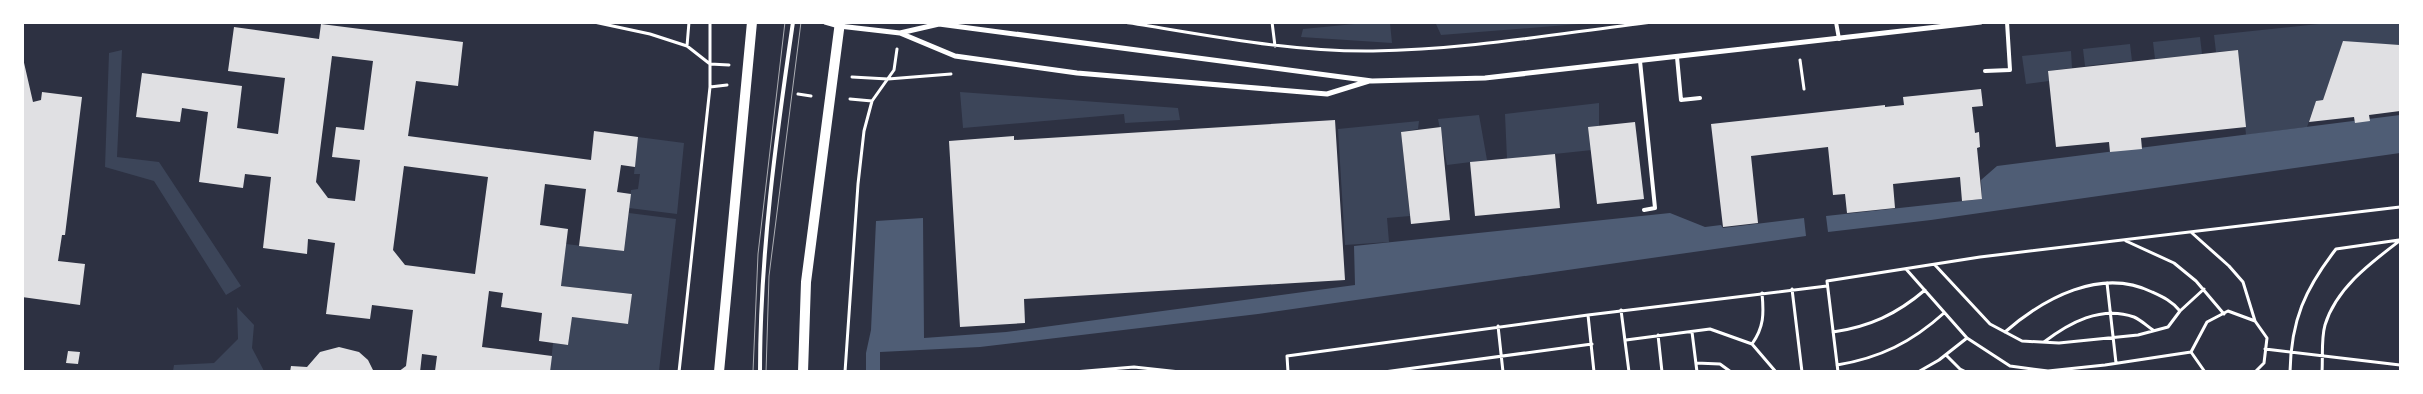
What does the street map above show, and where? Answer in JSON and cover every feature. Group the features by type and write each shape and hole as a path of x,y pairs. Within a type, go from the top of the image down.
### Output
{"main road":[{"path":"719,372 752,22"},
{"path":"803,372 806,282 839,24"}],"street":[{"path":"825,22 900,33 955,56 1077,73 1326,94 1372,81"},
{"path":"900,33 939,24 1372,81 1485,78 1981,22"}],"lane":[{"path":"760,372 760,307 772,175 793,22"},
{"path":"1836,22 1839,39"},
{"path":"1985,71 2010,70 2007,22"},
{"path":"1677,56 1681,100 1700,98"},
{"path":"1640,61 1655,208 1644,210"}],"path":[{"path":"594,22 650,34 687,46 710,64"},
{"path":"687,46 689,22"},
{"path":"679,372 710,87 710,22"},
{"path":"1124,22 1275,46 1371,51 1437,49 1653,22"},
{"path":"1272,22 1275,46"},
{"path":"1798,42 1804,89"},
{"path":"845,372 858,184 864,131 872,101 888,79"},
{"path":"1838,372 1827,282 1934,264 2400,207"},
{"path":"2192,232 2229,266 2243,282 2255,321 2267,338 2264,363 2256,371"},
{"path":"2124,240 2174,263 2204,290 2224,314"},
{"path":"2290,372 2290,352 2296,321 2313,279 2336,249 2400,240"},
{"path":"2322,372 2324,326 2336,300 2370,264 2400,240"},
{"path":"1934,264 1990,324 2022,341 2059,343 2138,335 2154,331 2168,327 2180,311 2204,290"},
{"path":"1906,268 1966,338 2010,366 2020,369 2048,371 2190,352"},
{"path":"2005,332 2023,316 2046,302 2080,287 2107,283 2121,282 2146,289 2174,303 2180,311"},
{"path":"2107,283 2116,363"},
{"path":"1288,372 1287,356 1588,314 1827,286"},
{"path":"1792,289 1802,372"},
{"path":"1833,332 1853,329 1892,314 1925,290"},
{"path":"1752,344 1760,332 1764,319 1762,293"},
{"path":"1622,310 1629,372"},
{"path":"2190,352 2207,322 2228,311 2255,321"},
{"path":"1837,365 1861,361 1906,343 1944,313"},
{"path":"1588,314 1594,371"},
{"path":"2044,342 2065,326 2083,318 2111,314 2135,317 2154,331"},
{"path":"1498,326 1503,372"},
{"path":"1626,340 1710,329 1752,344 1776,372"},
{"path":"1692,332 1697,372"},
{"path":"1658,335 1662,372"},
{"path":"1919,371 1946,355 1966,338"},
{"path":"1384,372 1592,344"},
{"path":"2266,348 2400,365"},
{"path":"2190,352 2205,372"},
{"path":"1946,355 1960,369 1966,372"},
{"path":"1696,363 1720,364 1731,372"},
{"path":"1074,372 1134,367 1180,372"}],"shaded area":[{"path":"1375,22 1390,23 1392,43 1301,37 1303,29"},
{"path":"1579,22 1579,24 1441,35 1436,24"},
{"path":"2328,23 2400,23 2400,45 2343,42 2323,100 2316,101 2307,127 2246,135 2238,50 2216,52 2214,35"},
{"path":"2200,37 2202,54 2155,59 2153,42"},
{"path":"2130,44 2132,61 2085,66 2083,49"},
{"path":"122,50 117,157 159,162 241,286 226,295 154,181 105,167 109,53"},
{"path":"2071,51 2072,68 2048,71 2049,81 2026,84 2022,56"},
{"path":"960,92 1178,108 1180,120 1125,123 1124,114 963,128"},
{"path":"1599,103 1599,126 1590,128 1592,150 1507,159 1505,114"},
{"path":"1479,115 1487,160 1447,165 1438,119"},
{"path":"2400,115 2400,153 1931,220 1828,232 1826,216 1982,199 1981,180 1997,166"},
{"path":"1419,121 1418,129 1401,132 1410,216 1387,218 1389,242 1345,245 1338,129"},
{"path":"638,137 684,143 677,214 629,208 631,190 638,189 640,174 634,174"},
{"path":"629,213 676,219 659,371 550,372 553,343 568,345 572,317 628,324 632,294 561,286 566,244 624,251"},
{"path":"1670,213 1705,227 1721,225 1723,228 1804,218 1806,236 1258,314 980,347 880,352 880,371 866,371 866,353 871,330 876,221 923,218 924,338 1006,332 1355,285 1354,246"},
{"path":"237,307 254,325 252,348 264,371 173,371 174,365 214,363 238,339"}],"building":[{"path":"321,24 463,42 458,86 416,81 408,136 591,160 594,131 638,137 635,167 621,165 617,192 631,194 624,251 579,246 586,189 545,184 540,225 568,229 561,286 632,294 628,324 572,317 568,345 539,341 542,313 501,307 503,293 489,291 482,347 552,356 550,372 435,371 437,356 422,354 420,372 398,372 406,366 413,310 372,305 370,319 326,314 335,243 308,239 307,254 263,248 271,177 245,174 243,188 199,182 208,112 182,108 180,122 136,117 142,73 242,86 237,128 278,134 285,78 228,71 234,27 319,39","holes":["332,56 373,61 364,130 336,127 332,157 360,160 355,201 328,198 316,182","404,166 488,177 475,274 405,265 393,250"]},
{"path":"2343,41 2400,45 2400,111 2369,115 2370,121 2355,123 2354,117 2309,122 2316,101 2323,100"},
{"path":"2238,50 2246,127 2141,138 2142,149 2110,152 2109,142 2056,147 2048,71"},
{"path":"22,54 33,102 41,100 42,92 82,97 65,235 62,235 58,261 85,264 80,305 22,297"},
{"path":"1981,89 1983,106 1972,107 1975,133 1979,132 1980,147 1977,148 1982,199 1962,201 1960,177 1893,184 1895,208 1847,213 1845,194 1833,195 1828,147 1751,156 1758,223 1723,227 1711,124 1885,105 1885,107 1904,105 1903,97"},
{"path":"1335,120 1345,280 1024,299 1025,323 960,327 949,141 1014,136 1014,140"},
{"path":"1635,122 1644,199 1597,204 1588,127"},
{"path":"1441,127 1450,220 1411,224 1401,132"},
{"path":"1555,154 1560,208 1475,216 1470,162"},
{"path":"339,347 359,352 368,360 374,372 290,372 291,366 307,367 320,352"},
{"path":"68,351 80,352 78,364 66,363"}],"tram line":[{"path":"753,372 758,254 785,22"},
{"path":"766,372 769,276 801,22"}]}
